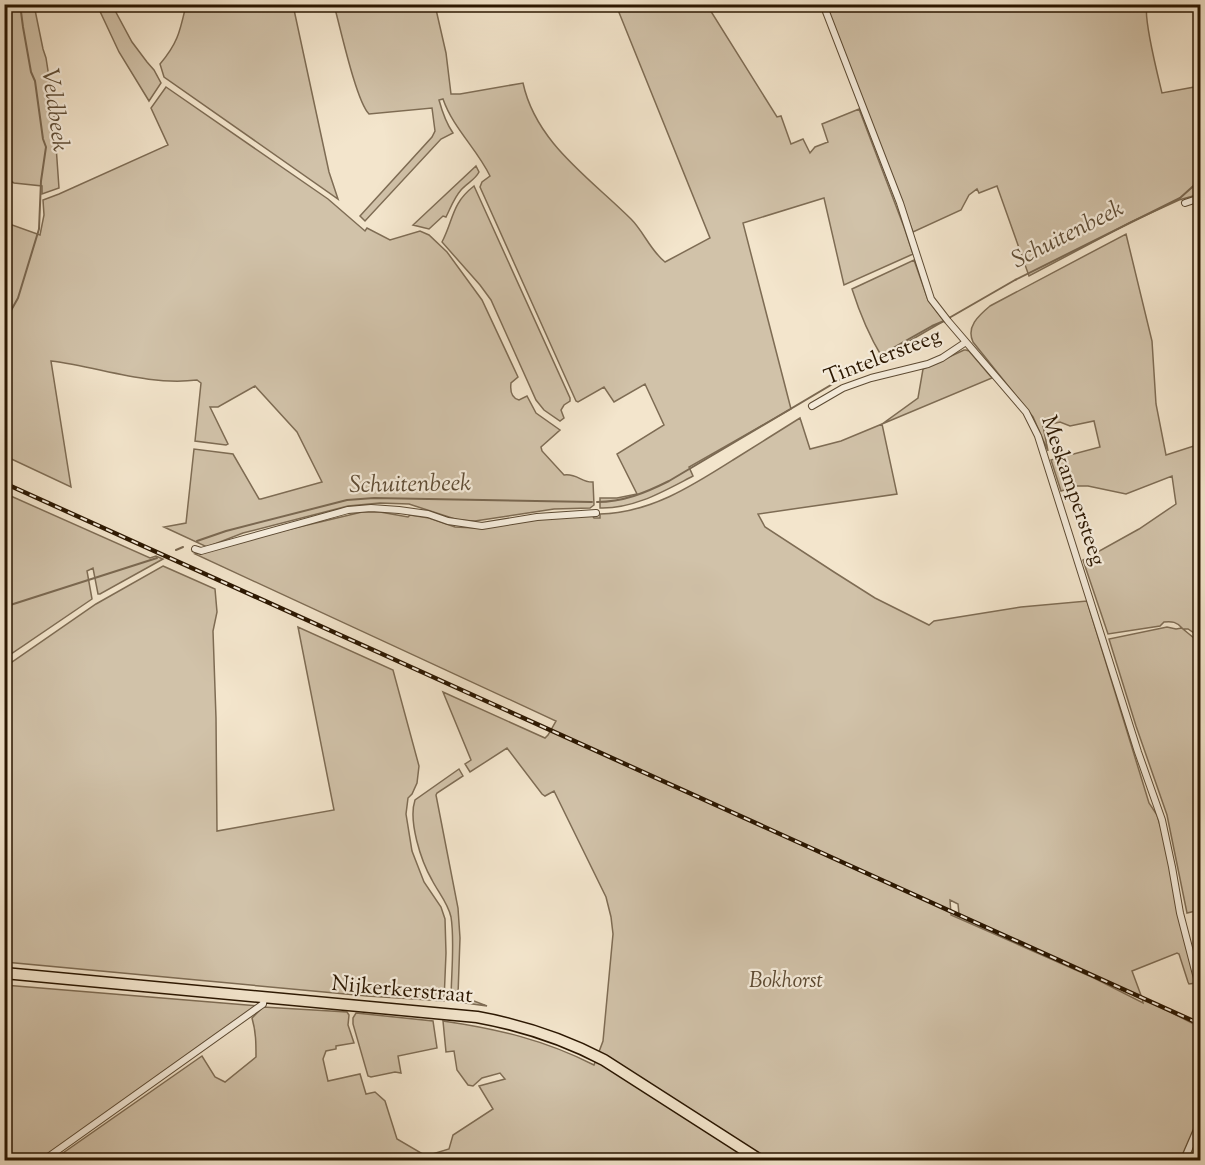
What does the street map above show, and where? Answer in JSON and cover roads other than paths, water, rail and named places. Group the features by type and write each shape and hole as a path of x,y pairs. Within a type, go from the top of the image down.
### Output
{"main road":[{"name":"Nijkerkerstraat","path":"4,973 477,1017 541,1033 588,1051 760,1161"}],"street":[{"name":"Meskampersteeg","path":"823,4 900,203 931,299 1026,412 1038,436 1138,752 1162,820 1179,913 1200,990"},
{"path":"1185,202 1200,198"},
{"name":"Tintelersteeg","path":"812,406 843,388 871,378 928,364 955,351 966,342"},
{"path":"195,549 201,551 348,510 359,509 399,510 428,514 448,521 482,526 596,513"},
{"path":"44,1161 263,1004 264,998"},
{"path":"1184,1161 1200,1123"}],"waterway":[{"name":"Veldbeek","path":"4,323 18,298 39,229 41,181 46,147 20,4"},
{"name":"Schuitenbeek","path":"949,318 1015,280 1180,198 1200,180"},
{"name":"Schuitenbeek","path":"597,502 634,496 669,481 900,344 944,321"},
{"name":"Schuitenbeek","path":"197,541 226,531 347,500 374,498 592,502"},
{"name":"Schuitenbeek","path":"176,550 183,547"},
{"name":"Schuitenbeek","path":"4,607 157,558"}],"railway":[{"path":"4,483 1200,1024"}],"park label":[{"name":"Bokhorst","path":"786,982"}]}
